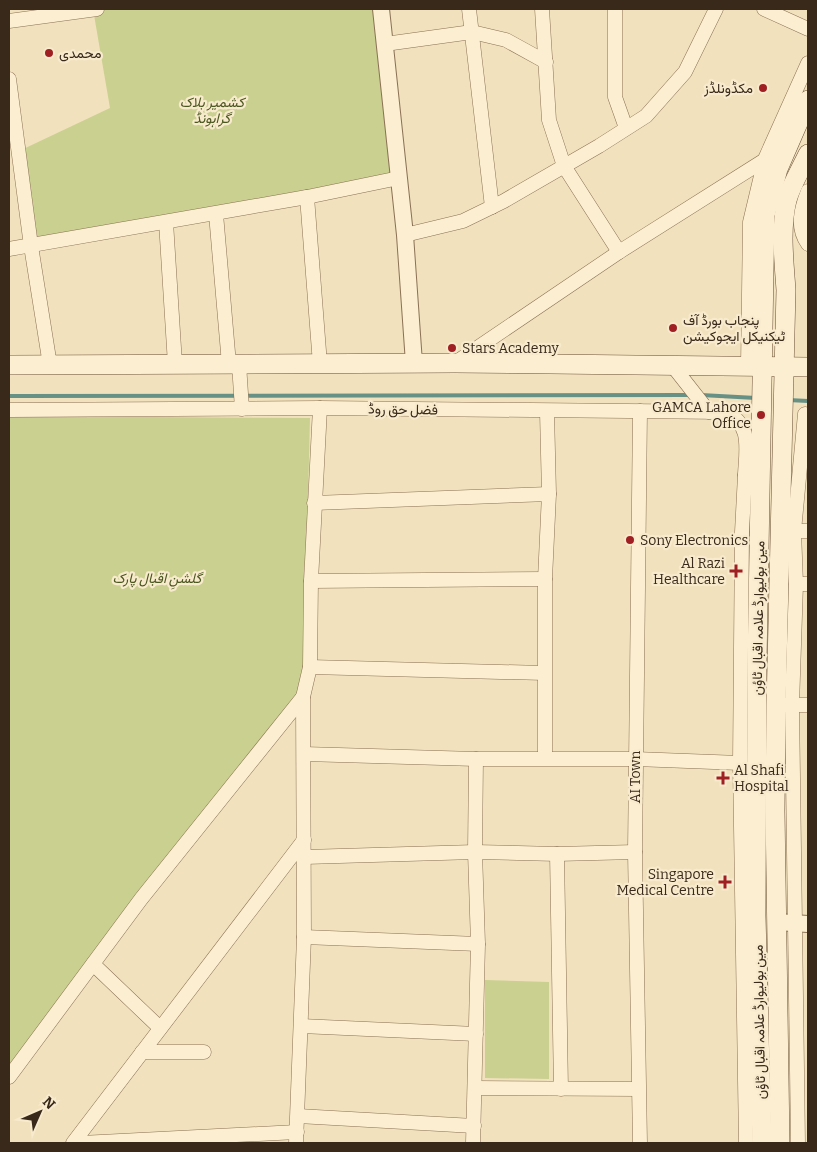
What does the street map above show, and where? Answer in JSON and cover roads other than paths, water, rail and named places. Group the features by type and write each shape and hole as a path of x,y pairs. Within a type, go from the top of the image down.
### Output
{"main road":[{"name":"مین بولیوارڈ علامہ اقبال ٹاؤن","path":"762,1143 756,916 757,663 753,475 761,408 757,370 765,215 778,169 808,100"},
{"path":"784,374 786,290 783,242 784,215 788,198 808,154"},
{"path":"9,365 672,364 757,370 784,374 808,367"},
{"name":"مین بولیوارڈ علامہ اقبال ٹاؤن","path":"780,1143 793,923 774,811 784,705 784,374"}],"street":[{"path":"16,17 97,9"},
{"path":"381,9 405,235 414,363"},
{"path":"469,9 492,207"},
{"path":"542,9 549,120 564,166 619,252"},
{"path":"615,9 614,97 626,128"},
{"path":"405,235 463,221 492,207 646,116 685,72 716,9"},
{"path":"764,9 808,29"},
{"path":"385,44 472,32 506,40 546,62"},
{"path":"757,370 750,222 765,159 808,63"},
{"path":"9,79 14,166 30,246 50,365"},
{"path":"455,363 619,252 790,144"},
{"path":"9,249 216,214 399,178"},
{"path":"783,242 806,239 801,215 808,190"},
{"path":"307,197 320,364"},
{"path":"216,214 234,364 240,384 242,405"},
{"path":"166,222 175,364"},
{"path":"672,364 704,406"},
{"name":"فضل حق روڈ","path":"9,410 242,405 547,412 640,411 704,406 730,415 742,426 745,432 753,475 742,532 740,763 746,1143"},
{"path":"81,1143 297,1138 304,937 303,697 310,667 314,503 320,408"},
{"name":"AI Town","path":"640,411 635,759 640,1143"},
{"path":"783,411 807,414 801,531 802,584 784,705 808,706"},
{"path":"545,758 545,579 549,494 547,412"},
{"path":"314,503 549,494"},
{"path":"311,581 545,579"},
{"path":"310,667 544,673"},
{"path":"9,1077 141,899 303,697"},
{"path":"304,754 476,759 635,759 740,763"},
{"path":"473,1143 478,944 475,852 476,759"},
{"path":"73,1143 304,840"},
{"path":"305,857 475,852 557,854 635,852"},
{"path":"557,854 561,1089"},
{"path":"793,923 798,1143"},
{"path":"304,937 478,944"},
{"path":"93,964 160,1028"},
{"path":"301,1026 476,1034"},
{"path":"142,1052 204,1052"},
{"path":"475,1088 638,1089"},
{"path":"298,1116 474,1126"}],"waterway":[{"path":"9,396 691,395"},
{"path":"701,395 756,398"},
{"path":"788,400 808,401"}],"place":[{"name":"محمدی","path":"49,53"},
{"name":"مکڈونلڈز","path":"763,88"},
{"name":"پنجاب بورڈ آف ٹیکنیکل ایجوکیشن","path":"673,328"},
{"name":"Stars Academy","path":"452,348"},
{"name":"GAMCA Lahore Office","path":"761,415"},
{"name":"Sony Electronics","path":"630,540"},
{"name":"Al Razi Healthcare","path":"736,571"},
{"name":"Al Shafi Hospital","path":"723,778"},
{"name":"Singapore Medical Centre","path":"725,882"}],"park label":[{"name":"کشمیر بلاک ﮔﺮﺍﮨﻮﻧﮉ","path":"212,110"},
{"name":"گلشنِ اقبال پارک","path":"157,578"}]}
